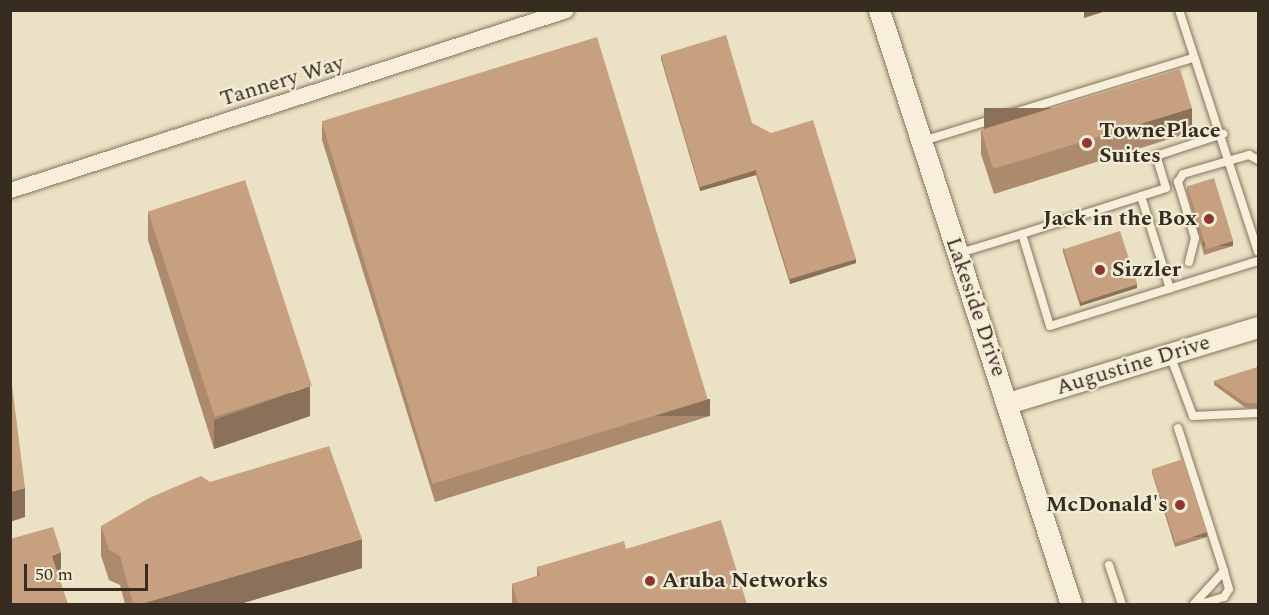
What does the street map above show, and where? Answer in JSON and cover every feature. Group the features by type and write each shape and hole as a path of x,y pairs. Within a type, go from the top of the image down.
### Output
{"street":[{"name":"Tannery Way","path":"10,189 566,10"},
{"name":"Lakeside Drive","path":"879,10 1008,403 1071,604"},
{"name":"Augustine Drive","path":"1008,403 1258,327"}],"lane":[{"path":"1179,10 1193,58 1223,134 1258,251"},
{"path":"922,141 1193,58"},
{"path":"958,253 1166,188 1156,156 1223,134"},
{"path":"1189,262 1195,238 1178,182 1183,174 1249,155 1258,160"},
{"path":"1142,196 1170,289"},
{"path":"1022,234 1050,326 1258,261"},
{"path":"1170,354 1193,416 1258,413"},
{"path":"1178,428 1229,589 1224,597 1202,604"},
{"path":"1109,565 1122,604"},
{"path":"1194,604 1224,571"}],"building":[{"path":"726,35 752,123 771,133 813,120 856,259 790,279 756,170 700,187 661,55"},
{"path":"597,37 708,399 432,484 322,121"},
{"path":"1180,69 1192,108 993,169 981,130"},
{"name":"Jack in the Box","path":"1214,178 1233,241 1207,249 1187,186"},
{"path":"245,180 312,385 215,417 148,212"},
{"name":"Sizzler","path":"1120,231 1137,284 1081,302 1064,249"},
{"path":"1258,367 1258,403 1246,403 1214,381"},
{"path":"12,385 25,488 10,492 10,386"},
{"path":"329,446 362,539 141,604 133,604 120,556 109,550 101,526 149,498 201,476 210,482"},
{"name":"McDonald's","path":"1183,459 1207,532 1175,542 1152,469"},
{"path":"721,520 747,604 518,604 512,584 540,575 537,567 624,541 626,549"},
{"path":"53,527 61,552 52,556 68,604 10,604 10,539"}],"place":[{"name":"TownePlace Suites","path":"1087,143"},
{"name":"Jack in the Box","path":"1209,219"},
{"name":"Sizzler","path":"1100,270"},
{"name":"McDonald's","path":"1180,505"},
{"name":"Aruba Networks","path":"650,581"}]}
